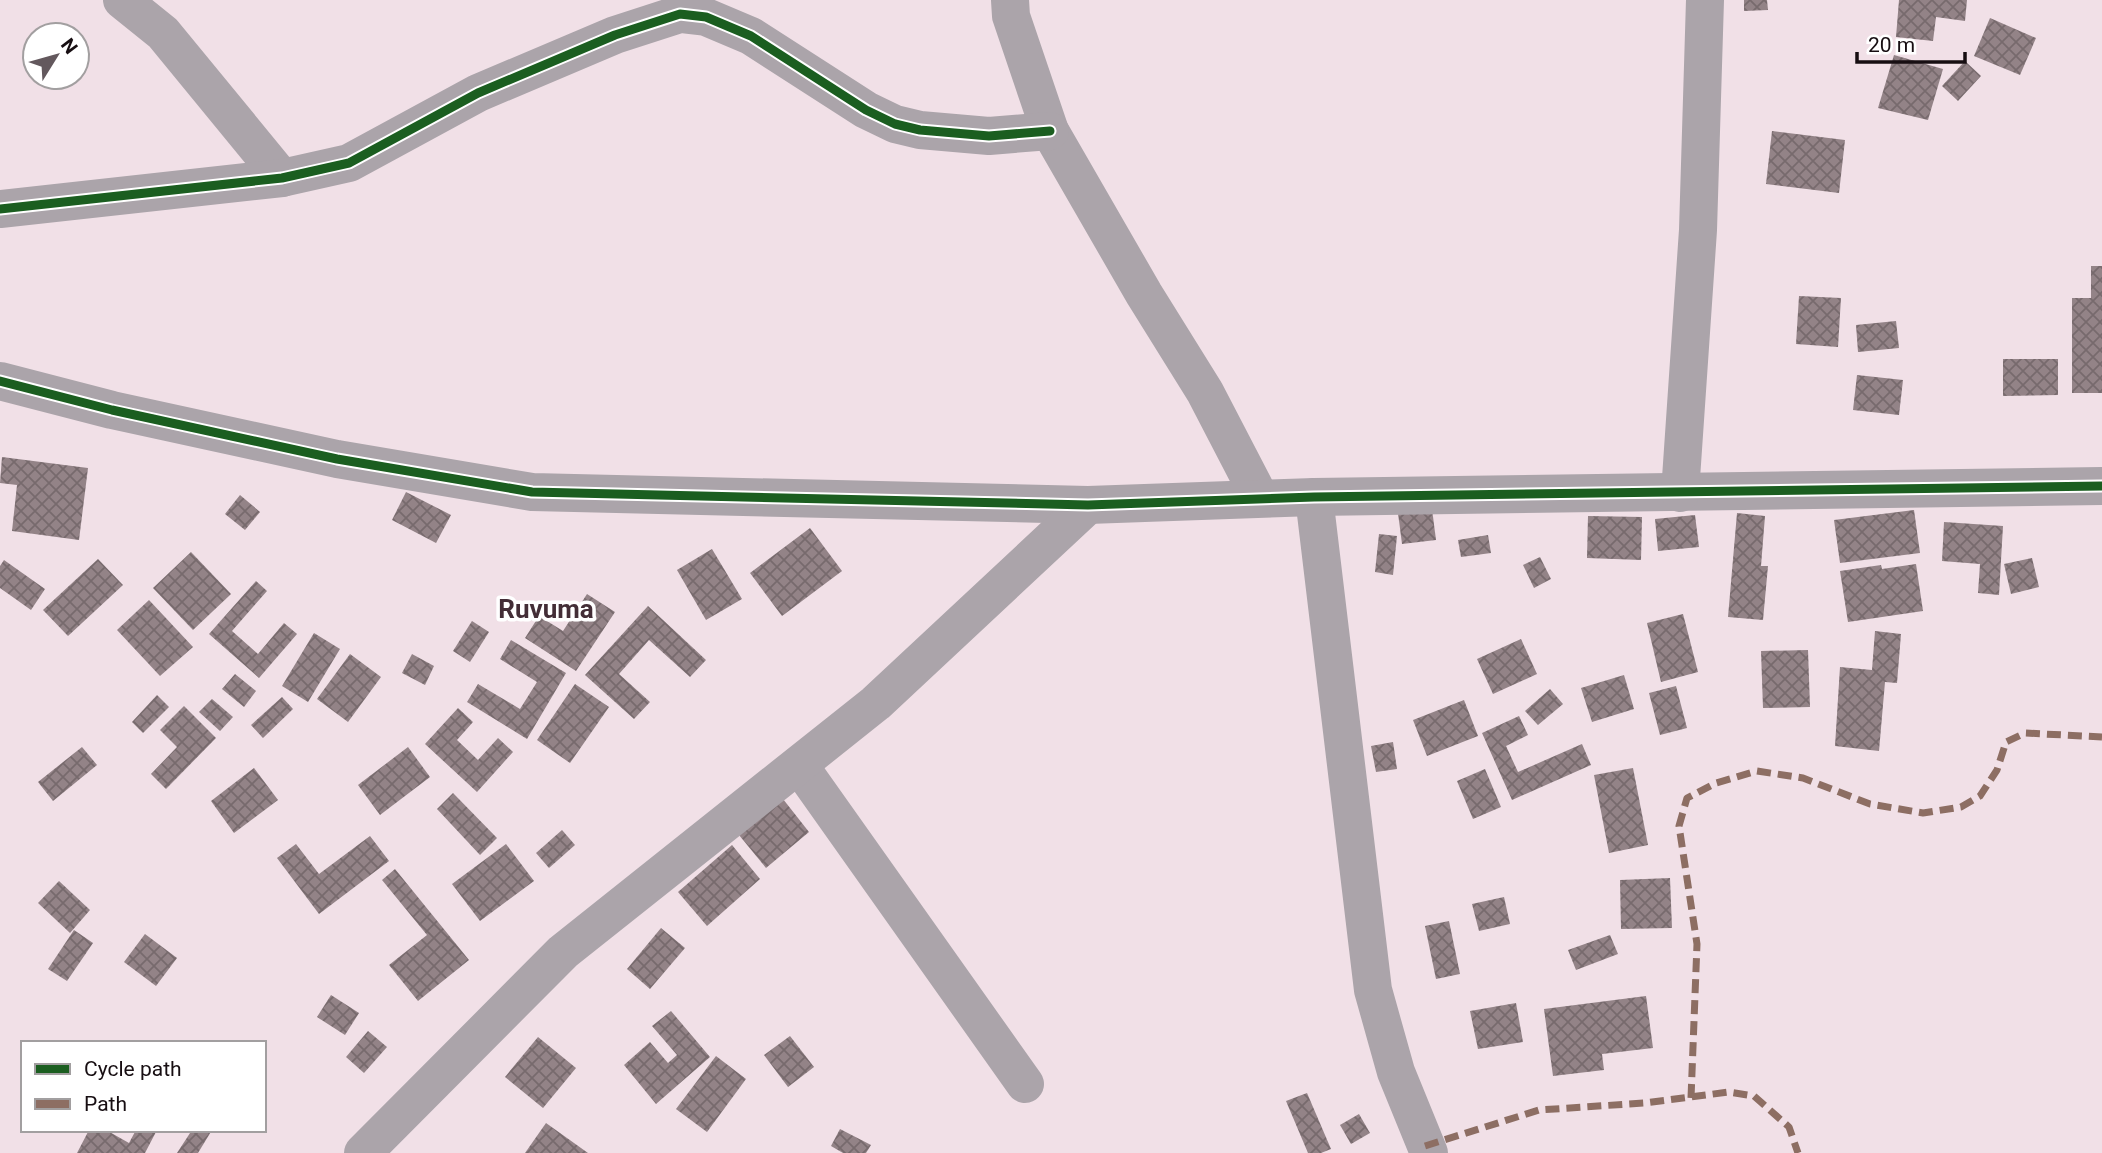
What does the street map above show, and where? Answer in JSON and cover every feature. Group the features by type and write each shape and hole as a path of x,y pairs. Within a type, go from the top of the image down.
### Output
{"street":[{"path":"122,0 163,33 282,178"},
{"path":"1010,0 1012,16 1050,131 1144,295 1205,392 1260,498"},
{"path":"1680,493 1698,230 1705,0"},
{"path":"0,209 282,178 349,163 478,93 615,35 680,14 713,9 866,110 895,124 920,130 989,136 1050,131"},
{"path":"0,380 112,411 337,459 532,492 1088,505 1314,496 2102,486"},
{"path":"1314,496 1373,990 1396,1072 1429,1153"},
{"path":"363,1153 563,952 876,703 1088,505"},
{"path":"799,765 1025,1084"}],"building":[{"path":"1744,0 1767,0 1768,10 1744,11"},
{"path":"1899,0 1967,0 1965,21 1936,17 1933,41 1896,37"},
{"path":"1990,18 2036,38 2020,75 1974,56"},
{"path":"1894,55 1943,69 1928,120 1878,108"},
{"path":"1965,61 1981,76 1958,101 1942,86"},
{"path":"1772,131 1845,140 1839,193 1766,184"},
{"path":"2091,266 2102,266 2102,393 2072,393 2072,298 2091,298"},
{"path":"1799,296 1841,298 1838,347 1796,344"},
{"path":"1896,321 1899,348 1858,352 1856,325"},
{"path":"2003,359 2058,359 2058,395 2003,396"},
{"path":"1857,375 1903,380 1899,415 1853,410"},
{"path":"2,457 88,468 79,540 12,531 17,485 0,483"},
{"path":"406,492 451,515 436,543 392,520"},
{"path":"240,495 260,512 245,530 225,514"},
{"path":"1432,509 1436,540 1402,544 1398,513"},
{"path":"1914,510 1920,553 1840,563 1834,520"},
{"path":"1737,513 1765,516 1761,566 1768,566 1763,620 1728,617"},
{"path":"1695,515 1699,547 1658,551 1655,519"},
{"path":"1588,516 1642,517 1641,560 1587,558"},
{"path":"1944,522 2003,526 1999,595 1978,593 1980,564 1942,561"},
{"path":"810,528 842,571 782,616 750,573"},
{"path":"1379,534 1397,536 1393,575 1375,572"},
{"path":"1488,535 1491,553 1461,557 1458,540"},
{"path":"712,549 742,599 706,620 677,570"},
{"path":"191,552 231,594 193,630 153,588"},
{"path":"1540,557 1551,579 1534,588 1523,565"},
{"path":"2032,558 2039,587 2011,594 2004,564"},
{"path":"98,559 123,585 68,636 43,610"},
{"path":"4,560 45,589 31,610 0,588 0,566"},
{"path":"1916,564 1923,611 1848,622 1840,571 1881,565 1882,569"},
{"path":"256,581 267,591 232,631 258,654 284,623 297,634 259,678 209,634"},
{"path":"587,594 615,612 576,671 525,638 539,616 563,631"},
{"path":"149,600 193,647 160,676 117,630"},
{"path":"648,606 706,660 690,677 649,640 619,674 650,702 634,719 585,675"},
{"path":"1683,614 1698,672 1661,682 1647,623"},
{"path":"472,621 489,632 470,662 453,651"},
{"path":"1875,631 1901,634 1897,683 1885,682 1879,751 1835,746 1840,667 1872,670"},
{"path":"314,633 340,649 308,702 282,686"},
{"path":"1521,639 1537,674 1493,694 1477,659"},
{"path":"511,640 566,673 527,739 467,702 478,684 520,709 537,682 500,659"},
{"path":"1808,650 1810,707 1763,708 1761,651"},
{"path":"350,654 381,677 348,722 317,699"},
{"path":"412,654 434,666 425,685 402,673"},
{"path":"235,674 256,691 244,707 222,689"},
{"path":"1624,675 1634,709 1592,722 1581,688"},
{"path":"575,684 609,707 570,763 537,740"},
{"path":"1676,686 1687,728 1660,735 1649,693"},
{"path":"1550,689 1563,704 1538,725 1525,711"},
{"path":"157,695 169,707 143,733 132,722"},
{"path":"282,697 293,709 263,738 251,725"},
{"path":"212,699 233,717 220,731 199,712"},
{"path":"1464,700 1478,736 1427,756 1413,720"},
{"path":"184,706 216,738 166,789 151,774 177,747 160,730"},
{"path":"458,708 473,722 457,740 478,760 498,738 513,752 477,792 425,744"},
{"path":"1519,716 1528,735 1506,746 1518,772 1582,744 1591,765 1512,800 1482,733"},
{"path":"1393,742 1397,769 1376,772 1371,746"},
{"path":"82,747 97,765 53,801 38,782"},
{"path":"408,747 430,777 380,815 358,785"},
{"path":"254,768 278,800 234,833 211,801"},
{"path":"1633,768 1648,845 1609,853 1594,775"},
{"path":"1485,769 1501,807 1473,819 1457,781"},
{"path":"453,793 497,838 480,855 437,809"},
{"path":"783,799 809,832 766,868 739,835"},
{"path":"562,830 575,845 549,868 536,853"},
{"path":"370,836 389,861 319,914 277,858 296,844 319,874"},
{"path":"506,844 534,881 480,921 452,884"},
{"path":"732,845 760,879 707,926 678,892"},
{"path":"395,869 469,960 418,1001 389,965 427,935 382,880"},
{"path":"1670,878 1672,928 1621,929 1620,880"},
{"path":"59,881 90,910 70,933 38,903"},
{"path":"1504,897 1510,924 1479,931 1472,904"},
{"path":"1449,921 1460,974 1436,979 1425,926"},
{"path":"661,928 685,948 650,989 627,969"},
{"path":"74,930 93,943 67,981 48,969"},
{"path":"145,934 177,958 156,986 124,962"},
{"path":"1610,935 1618,954 1576,970 1568,950"},
{"path":"331,995 359,1013 345,1035 317,1017"},
{"path":"1646,996 1653,1048 1602,1054 1604,1070 1553,1076 1544,1009"},
{"path":"1516,1003 1523,1042 1478,1049 1470,1011"},
{"path":"671,1011 710,1057 656,1104 624,1065 650,1042 668,1063 677,1055 652,1026"},
{"path":"368,1031 387,1047 364,1073 346,1057"},
{"path":"790,1036 814,1067 788,1087 764,1055"},
{"path":"538,1037 576,1068 543,1108 505,1077"},
{"path":"716,1056 746,1079 707,1132 676,1109"},
{"path":"1307,1093 1331,1149 1321,1153 1308,1153 1286,1101"},
{"path":"1359,1114 1370,1133 1351,1144 1340,1125"},
{"path":"546,1123 588,1153 525,1153"},
{"path":"840,1129 871,1145 866,1153 843,1153 831,1146"},
{"path":"88,1132 110,1132 129,1143 135,1132 156,1132 145,1153 77,1153"},
{"path":"191,1132 211,1132 198,1153 177,1153"}],"marked path":[{"path":"1691,1098 1697,944 1679,826 1687,798 1716,783 1757,771 1803,778 1870,804 1923,813 1961,807 1980,796 1997,770 2006,742 2025,733 2102,737"},
{"path":"1425,1146 1539,1110 1644,1103 1729,1092 1754,1096 1789,1127 1798,1153"}],"cycle path":[{"path":"0,209 282,178 349,163 478,93 615,35 680,14 706,17 751,36 866,110 895,124 920,130 989,136 1050,131"},
{"path":"0,381 112,410 337,459 532,492 1088,505 1314,497 2102,486"}],"district":[{"name":"Ruvuma","path":"546,609"}]}
